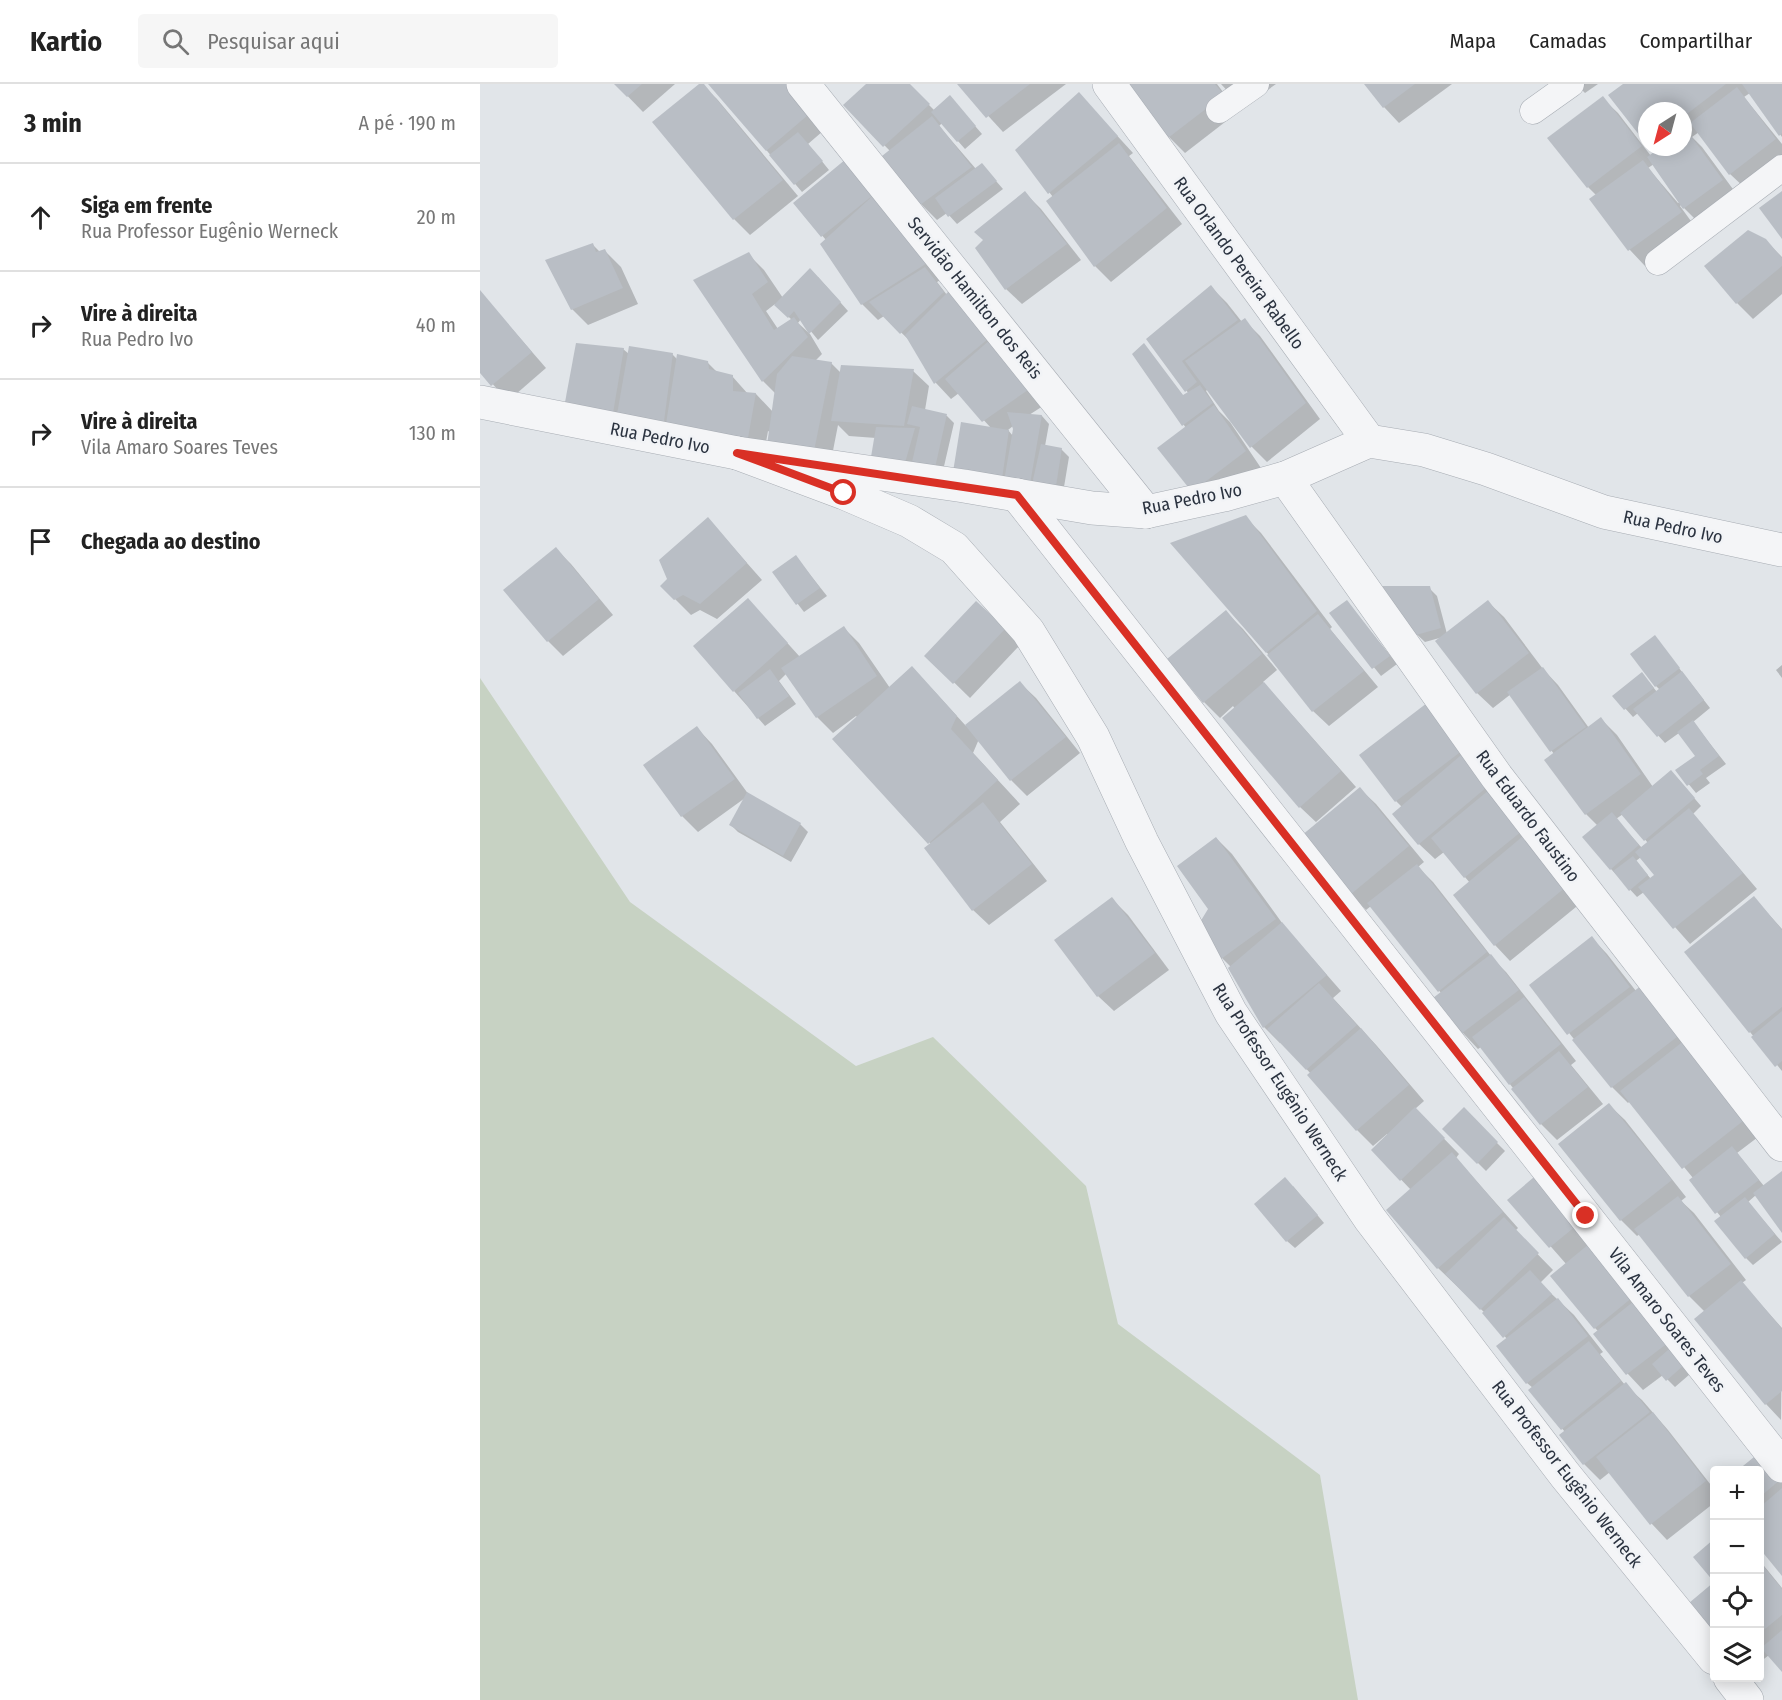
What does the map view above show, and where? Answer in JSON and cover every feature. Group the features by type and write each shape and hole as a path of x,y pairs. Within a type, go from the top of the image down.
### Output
{"street":[{"name":"Servidão Hamilton dos Reis","path":"803,84 1146,512"},
{"name":"Rua Orlando Pereira Rabello","path":"1110,84 1369,441"},
{"name":"Rua Pedro Ivo","path":"480,402 737,453 1092,508 1146,512 1224,495 1285,478 1369,441 1424,450 1486,469 1604,512 1782,550"},
{"name":"Rua Professor Eugênio Werneck","path":"737,453 909,520 954,549 1028,631 1093,737 1142,842 1231,1013 1370,1219 1565,1475 1710,1653"},
{"name":"Rua Eduardo Faustino","path":"1285,478 1497,777 1782,1145"},
{"name":"Vila Amaro Soares Teves","path":"1017,495 1782,1466"},
{"path":"1734,1682 1748,1700"}],"lane":[{"path":"1219,111 1257,84"},
{"path":"1533,111 1571,84"},
{"path":"1658,262 1782,168"}],"green space":[{"path":"480,678 630,902 856,1066 933,1037 1086,1186 1118,1324 1320,1475 1358,1700 480,1700"}],"building":[{"path":"614,84 642,84 627,97"},
{"path":"699,84 704,84 783,180 733,220 652,122"},
{"path":"708,84 794,84 815,109 766,151"},
{"path":"866,84 910,84 930,104 883,147 843,105"},
{"path":"957,84 1030,84 986,118"},
{"path":"1129,84 1215,84 1224,95 1168,138"},
{"path":"1364,84 1415,84 1383,108"},
{"path":"1623,84 1726,84 1692,110 1692,102 1638,102 1638,133 1608,95"},
{"path":"1742,84 1782,84 1782,133 1779,136"},
{"path":"1737,87 1776,139 1729,175 1692,126 1692,121"},
{"path":"1079,92 1118,136 1048,194 1015,150"},
{"path":"950,95 976,126 957,142 931,112"},
{"path":"1603,96 1638,141 1638,149 1587,188 1547,138"},
{"path":"932,116 972,167 920,205 882,156"},
{"path":"798,132 823,161 794,185 769,155"},
{"path":"1692,137 1723,180 1683,209 1647,157 1692,156"},
{"path":"1119,143 1167,208 1094,267 1046,201"},
{"path":"852,154 935,258 861,305 820,244 877,192 821,237 793,203"},
{"path":"1643,160 1682,212 1628,251 1589,199"},
{"path":"982,163 997,181 948,217 935,198"},
{"path":"1025,191 1067,244 1005,290 975,248 983,240 974,232"},
{"path":"1782,191 1782,239 1759,208"},
{"path":"1748,230 1766,239 1782,258 1782,266 1736,304 1704,266"},
{"path":"593,243 596,252 605,249 623,288 571,310 545,260"},
{"path":"749,252 768,282 752,294 774,330 794,317 808,337 762,382 693,280"},
{"path":"925,267 944,292 900,334 869,302"},
{"path":"810,268 841,302 809,334 794,311 788,318 774,305"},
{"path":"1211,285 1238,320 1182,361 1197,382 1185,392 1146,339"},
{"path":"953,287 988,339 934,384 905,335"},
{"path":"480,290 532,352 491,386 480,373"},
{"path":"1245,318 1306,403 1250,448 1185,361"},
{"path":"991,339 1028,390 982,422 945,379"},
{"path":"576,343 624,348 612,419 563,413"},
{"path":"1144,343 1183,395 1200,385 1213,403 1182,426 1132,354"},
{"path":"629,346 673,353 663,429 616,420"},
{"path":"677,354 708,361 709,369 733,375 733,391 756,393 748,438 665,430"},
{"path":"792,356 832,362 814,451 767,445 777,374"},
{"path":"841,365 914,369 904,426 831,421"},
{"path":"1214,405 1246,451 1192,492 1157,448"},
{"path":"912,406 947,414 935,468 912,462 920,427 907,424"},
{"path":"1007,412 1042,415 1030,484 1004,481 1013,429"},
{"path":"961,422 1009,430 1002,479 953,472"},
{"path":"876,427 915,428 905,463 871,457"},
{"path":"1041,444 1062,448 1056,486 1032,484"},
{"path":"1246,515 1317,611 1266,653 1170,543"},
{"path":"708,517 747,563 700,604 683,595 674,600 660,586 667,579 659,560"},
{"path":"556,547 599,599 547,642 503,590"},
{"path":"796,555 820,588 796,605 772,572"},
{"path":"1382,586 1430,586 1441,628 1416,635"},
{"path":"748,598 788,643 733,692 693,646"},
{"path":"1347,600 1390,656 1372,669 1329,613"},
{"path":"1488,600 1529,653 1476,694 1435,641"},
{"path":"976,601 1006,628 953,684 924,656"},
{"path":"1226,610 1262,654 1203,703 1167,659"},
{"path":"1318,614 1364,671 1312,712 1267,655"},
{"path":"844,626 877,676 816,718 781,668"},
{"path":"1655,635 1680,668 1655,687 1630,654"},
{"path":"912,666 957,716 951,729 998,780 928,844 832,739"},
{"path":"1543,667 1586,727 1550,752 1507,692"},
{"path":"770,669 789,696 757,719 738,693"},
{"path":"1682,671 1704,700 1657,737 1633,709"},
{"path":"1642,672 1654,688 1624,710 1612,696"},
{"path":"1020,681 1066,737 1010,781 965,725"},
{"path":"1264,682 1341,771 1299,808 1222,718"},
{"path":"1427,703 1463,750 1395,802 1359,755"},
{"path":"1601,717 1641,774 1585,815 1544,760"},
{"path":"1693,720 1719,756 1700,770 1703,774 1687,786 1675,770 1695,756 1677,732"},
{"path":"697,726 735,779 681,817 643,765"},
{"path":"1467,750 1493,782 1418,845 1392,814"},
{"path":"1671,770 1695,798 1644,841 1620,813"},
{"path":"1495,785 1527,827 1464,878 1431,838"},
{"path":"1360,787 1409,846 1350,895 1301,836"},
{"path":"747,792 801,823 783,856 729,825"},
{"path":"983,802 1032,864 972,911 924,848"},
{"path":"1689,808 1743,873 1673,929 1638,887 1654,875 1635,852"},
{"path":"1612,812 1639,845 1610,870 1582,837"},
{"path":"1530,830 1572,882 1494,946 1453,895"},
{"path":"1216,837 1276,919 1221,959 1197,927 1208,909 1177,866"},
{"path":"1633,856 1648,875 1629,891 1613,871"},
{"path":"1417,864 1487,952 1438,992 1367,903"},
{"path":"1754,896 1782,930 1782,1007 1749,1033 1684,952"},
{"path":"1112,897 1155,953 1097,997 1054,940"},
{"path":"1282,922 1327,975 1263,1028 1228,968"},
{"path":"1592,936 1630,987 1567,1035 1529,985"},
{"path":"1491,954 1519,990 1461,1034 1433,998"},
{"path":"1647,981 1686,1030 1611,1088 1572,1040"},
{"path":"1319,983 1357,1025 1306,1070 1267,1029"},
{"path":"1524,997 1561,1044 1509,1085 1472,1037"},
{"path":"1782,1011 1782,1061 1775,1067 1751,1037"},
{"path":"1361,1028 1409,1085 1356,1131 1307,1075"},
{"path":"1690,1036 1752,1114 1682,1169 1620,1091"},
{"path":"1559,1051 1588,1087 1540,1125 1511,1089"},
{"path":"1609,1103 1672,1180 1620,1221 1558,1144"},
{"path":"1415,1107 1445,1138 1400,1181 1371,1150"},
{"path":"1464,1107 1498,1142 1477,1164 1442,1129"},
{"path":"1732,1146 1759,1180 1715,1214 1689,1180"},
{"path":"1452,1152 1503,1212 1437,1269 1386,1210"},
{"path":"1782,1171 1782,1233 1753,1193"},
{"path":"1540,1172 1582,1221 1549,1248 1507,1200"},
{"path":"1285,1177 1318,1215 1286,1242 1254,1204"},
{"path":"1678,1196 1731,1264 1688,1297 1634,1229"},
{"path":"1745,1197 1775,1234 1745,1259 1714,1221"},
{"path":"1504,1217 1539,1253 1480,1310 1445,1274"},
{"path":"1595,1239 1639,1292 1594,1329 1550,1276"},
{"path":"1530,1270 1552,1294 1503,1338 1482,1313"},
{"path":"1741,1280 1782,1329 1782,1391 1765,1405 1694,1319"},
{"path":"1639,1297 1673,1339 1626,1375 1593,1334"},
{"path":"1558,1298 1588,1336 1526,1384 1496,1346"},
{"path":"1589,1341 1621,1381 1561,1430 1528,1390"},
{"path":"1677,1342 1691,1359 1666,1381 1652,1364"},
{"path":"1626,1382 1650,1412 1583,1465 1559,1435"},
{"path":"1653,1412 1706,1481 1650,1525 1596,1457"},
{"path":"1759,1453 1781,1479 1764,1494 1764,1466 1743,1466"},
{"path":"1782,1488 1782,1576 1764,1554 1764,1504"},
{"path":"1710,1542 1710,1577 1693,1557"},
{"path":"1764,1567 1782,1589 1782,1615 1764,1630"},
{"path":"1710,1585 1710,1628 1689,1603"},
{"path":"1782,1630 1782,1672 1764,1651 1764,1645"}],"route":[{"path":"844,493 812,483 737,453 1017,495 1586,1216"}]}
